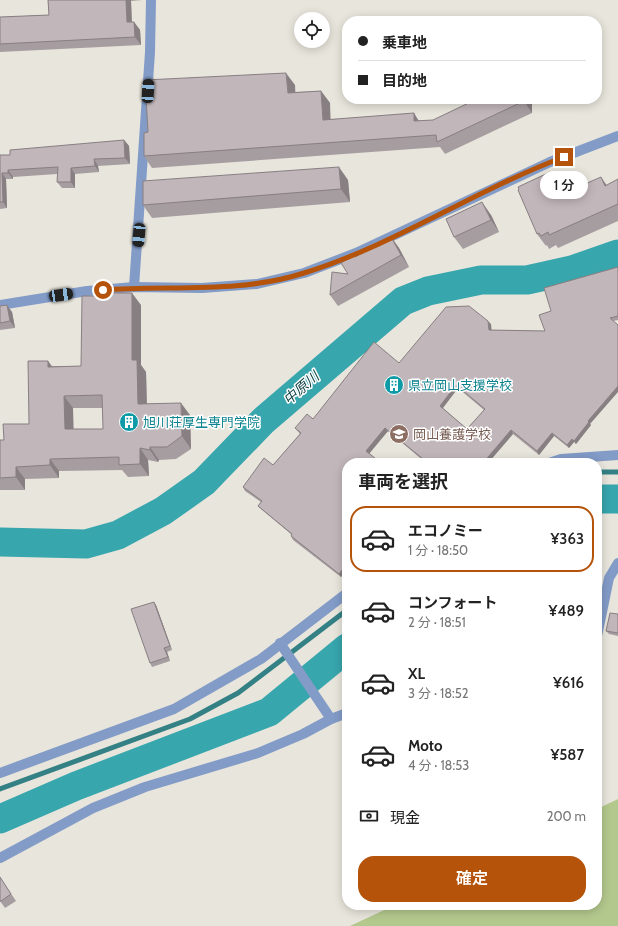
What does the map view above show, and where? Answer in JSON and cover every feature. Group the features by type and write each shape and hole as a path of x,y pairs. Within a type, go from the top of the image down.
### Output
{"street":[{"path":"134,287 150,52 151,0"},
{"path":"0,305 87,291 134,287 202,288 257,284 304,273 356,253 550,162 618,136"},
{"path":"584,458 618,455"},
{"path":"602,612 609,578 618,563"},
{"path":"0,773 174,709 283,646 342,597"},
{"path":"283,646 329,716"},
{"path":"0,858 93,808 145,786 258,753 303,734 329,716 342,714"}],"green space":[{"path":"618,799 618,926 350,926 384,910 602,910 602,807"}],"building":[{"path":"48,0 126,0 127,22 134,22 135,37 0,44 0,17 49,15"},
{"path":"286,73 288,93 321,91 323,120 414,113 414,121 433,120 467,104 518,104 437,142 436,135 144,156 144,133 148,132 145,80"},
{"path":"124,140 125,158 94,159 95,166 71,168 71,182 57,182 58,167 8,170 8,173 2,173 3,202 0,202 0,155 10,155 10,150"},
{"path":"339,167 341,189 143,205 143,181"},
{"path":"550,172 562,194 601,177 605,186 618,179 618,204 549,235 548,232 541,236 539,233 537,234 518,187"},
{"path":"482,202 491,220 454,237 446,219"},
{"path":"391,237 401,255 330,295 332,272 348,274 341,263"},
{"path":"618,267 618,316 610,318 618,325 618,386 588,421 589,422 574,441 572,439 567,445 552,433 537,451 511,430 487,458 422,458 385,428 366,451 375,458 342,458 342,570 339,574 291,536 292,534 258,506 262,501 243,487 264,458 273,465 301,433 295,428 307,414 313,419 374,342 399,363 446,307 469,306 488,321 489,330 545,331 539,315 551,311 544,288","holes":["456,385 485,409 467,429 440,406"]},
{"path":"105,293 132,293 132,360 137,360 138,404 181,403 182,436 167,447 150,447 150,450 140,448 140,464 119,465 119,457 50,459 50,465 16,467 16,477 0,478 0,440 4,440 3,424 29,424 28,361 48,361 48,367 81,366 82,296 104,296","holes":["102,395 103,429 65,429 64,396"]},
{"path":"7,305 10,321 0,323 0,306"},
{"path":"154,602 170,646 164,648 168,657 150,663 131,609"},
{"path":"610,613 618,614 618,633 606,631"},
{"path":"0,877 11,894 1,901 0,901"}],"waterway":[{"name":"中原川","path":"0,542 86,544 118,535 163,511 204,482 263,421 403,301 428,291 481,280 527,280 572,270 618,254"},
{"path":"602,472 618,472"},
{"path":"602,499 618,499"},
{"path":"0,789 190,719 238,693 342,614"},
{"path":"0,819 76,786 269,712 342,652"}],"place":[{"name":"県立岡山支援学校","path":"394,385"},
{"name":"旭川荘厚生専門学院","path":"129,422"},
{"name":"岡山養護学校","path":"399,434"}],"route":[{"path":"103,290 134,287 202,288 257,284 304,273 356,253 550,162 564,157"}]}
